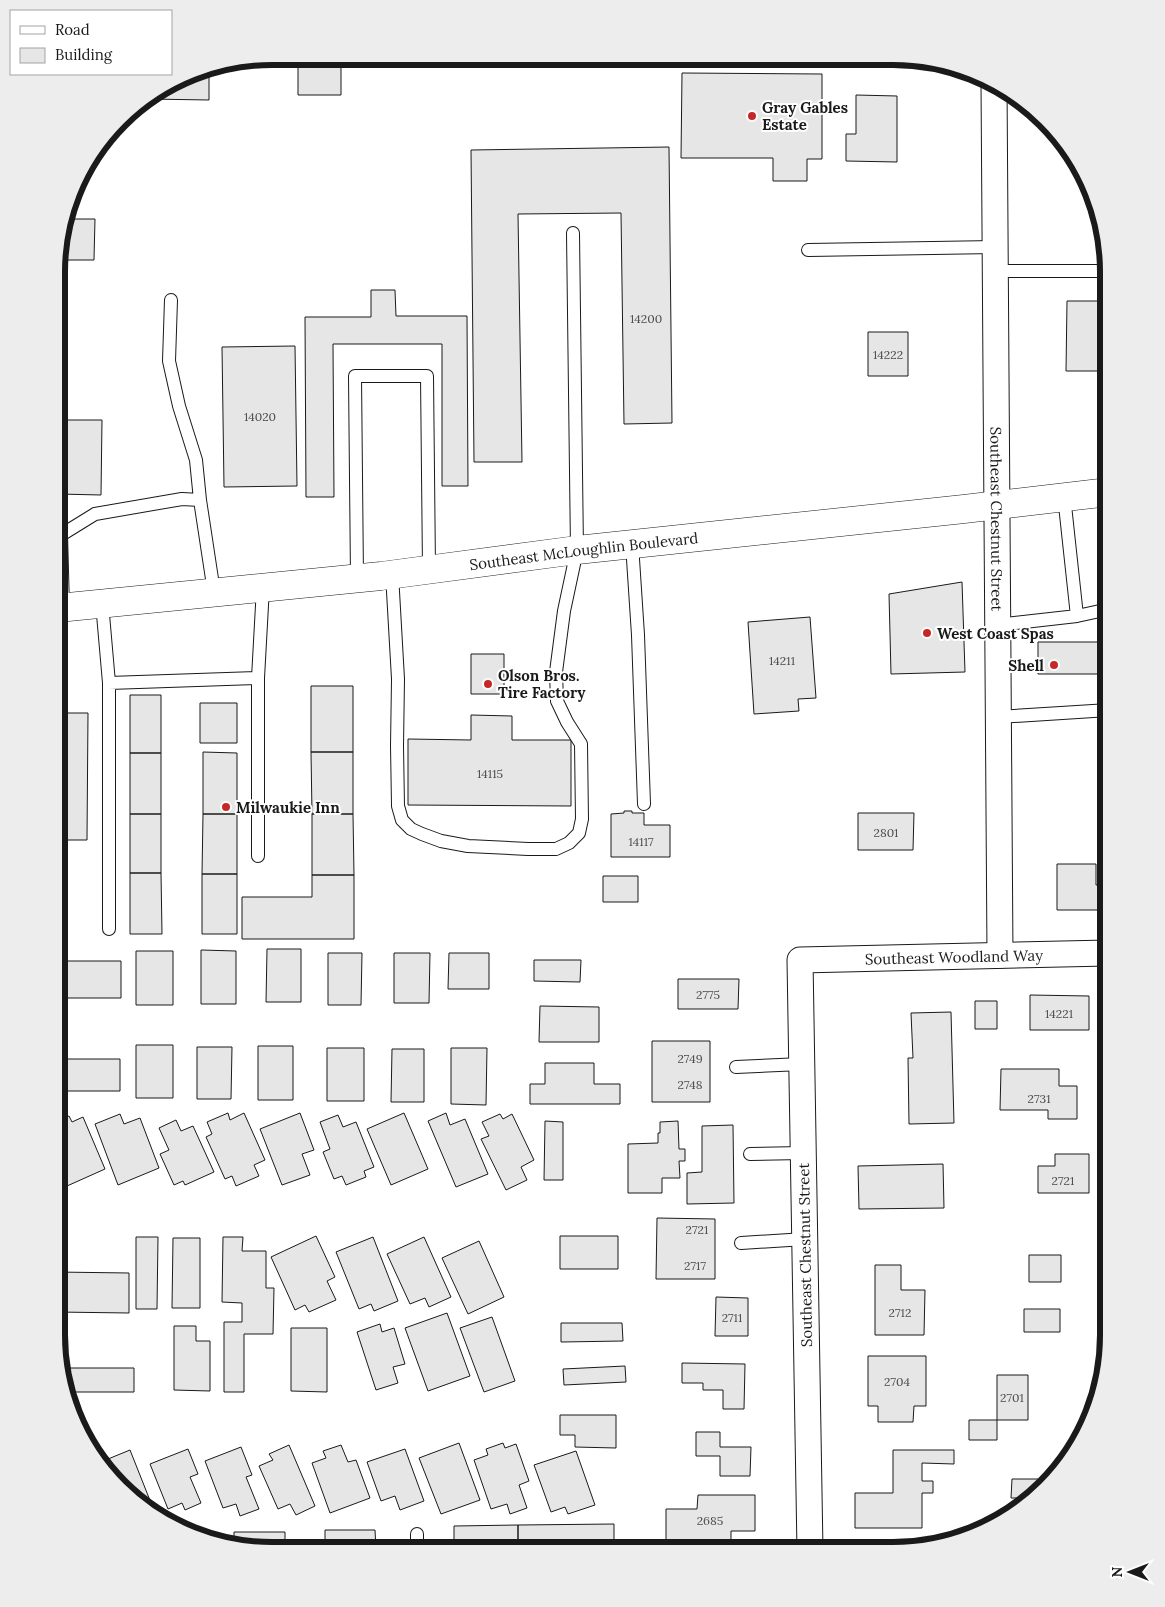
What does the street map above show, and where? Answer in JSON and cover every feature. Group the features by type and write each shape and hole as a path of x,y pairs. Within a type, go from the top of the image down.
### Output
{"main road":[{"name":"Southeast McLoughlin Boulevard","path":"65,607 357,578 577,550 1100,493"}],"street":[{"name":"Southeast Chestnut Street","path":"994,92 1000,956"},
{"name":"Southeast Woodland Way","path":"800,960 1100,953"},
{"name":"Southeast Chestnut Street","path":"800,960 810,1542"}],"lane":[{"path":"392,574 398,678 398,806 402,820 412,829 441,841 468,846 556,849 569,843 580,833 582,819 581,744 567,722 557,701 556,672 564,611 577,550 573,233"},
{"path":"808,250 995,259 1100,270"},
{"path":"171,300 169,361 179,406 196,460 214,592"},
{"path":"357,578 355,376 428,376 429,570"},
{"path":"1064,496 1077,616"},
{"path":"65,533 95,514 182,499 200,500"},
{"path":"632,544 638,635 644,804"},
{"path":"258,856 258,678 263,587"},
{"path":"102,603 109,684 109,929"},
{"path":"997,625 1077,616 1100,611"},
{"path":"109,684 258,678"},
{"path":"998,717 1100,711"},
{"path":"736,1066 802,1064"},
{"path":"750,1154 803,1153"},
{"path":"741,1243 805,1239"},
{"path":"417,1534 417,1542"}],"building":[{"path":"298,65 341,65 341,95 298,95"},
{"name":"Gray Gables Estate","path":"682,73 822,74 822,159 807,159 807,181 773,181 773,158 681,158"},
{"path":"209,75 209,100 158,99 180,86"},
{"path":"856,95 897,96 897,162 846,161 846,134 856,134"},
{"path":"669,147 672,423 624,424 621,213 518,214 522,462 474,462 471,150"},
{"path":"72,219 95,219 94,260 65,260"},
{"path":"371,290 395,290 396,316 467,316 468,486 442,486 442,344 333,344 334,497 306,497 305,317 371,317"},
{"path":"1067,301 1100,301 1100,371 1066,371"},
{"path":"868,332 908,332 908,376 868,376"},
{"path":"295,346 297,486 224,487 222,347"},
{"path":"65,420 102,420 101,495 65,494"},
{"name":"West Coast Spas","path":"962,582 965,672 891,674 889,594"},
{"path":"810,617 816,698 798,699 799,711 754,714 748,622"},
{"path":"1038,642 1100,642 1100,674 1038,674"},
{"path":"471,654 504,654 504,694 471,694"},
{"path":"311,686 353,686 353,752 311,752"},
{"path":"130,695 161,695 161,753 130,753"},
{"path":"200,703 237,703 237,743 200,743"},
{"path":"65,713 88,713 87,840 65,840"},
{"path":"471,715 512,716 512,740 571,740 571,806 408,805 408,739 471,740"},
{"path":"203,752 237,753 237,814 203,814"},
{"path":"311,752 353,752 353,814 312,814"},
{"path":"130,753 161,753 161,814 130,814"},
{"path":"624,811 644,813 644,825 670,825 670,857 611,857 611,814 624,813"},
{"path":"858,813 914,813 913,850 858,850"},
{"path":"130,814 161,814 161,873 130,873"},
{"path":"203,814 237,814 237,874 202,874"},
{"path":"312,814 353,814 354,875 312,875"},
{"path":"1057,864 1096,864 1096,885 1100,885 1100,910 1057,910"},
{"path":"130,873 161,873 162,934 130,934"},
{"path":"202,874 237,874 237,934 202,934"},
{"path":"312,875 354,875 354,939 242,939 242,897 312,897"},
{"path":"603,876 638,876 638,902 603,902"},
{"path":"267,949 301,949 301,1002 266,1002"},
{"path":"201,950 236,951 236,1004 201,1004"},
{"path":"136,951 173,951 173,1005 136,1005"},
{"path":"328,953 362,953 361,1005 328,1005"},
{"path":"394,953 430,953 429,1003 394,1003"},
{"path":"449,953 489,953 489,989 448,989"},
{"path":"534,960 581,960 580,982 534,981"},
{"path":"65,961 121,961 121,998 65,998"},
{"path":"678,979 739,979 738,1009 678,1009"},
{"path":"1030,995 1089,996 1089,1030 1030,1030"},
{"path":"975,1001 997,1001 997,1029 975,1029"},
{"path":"540,1006 599,1007 599,1042 539,1042"},
{"path":"951,1012 954,1123 909,1124 908,1058 913,1058 911,1013"},
{"path":"652,1041 710,1041 710,1102 652,1102"},
{"path":"136,1045 173,1045 173,1098 136,1098"},
{"path":"258,1046 293,1046 293,1100 258,1100"},
{"path":"197,1047 232,1047 231,1099 197,1099"},
{"path":"327,1048 364,1048 364,1101 327,1101"},
{"path":"451,1048 487,1048 486,1105 451,1104"},
{"path":"392,1049 424,1049 424,1102 391,1102"},
{"path":"65,1059 120,1059 120,1091 65,1091"},
{"path":"545,1063 594,1063 594,1084 620,1084 620,1104 530,1104 530,1084 545,1084"},
{"path":"1001,1069 1059,1069 1059,1086 1077,1086 1077,1119 1048,1119 1048,1110 1000,1110"},
{"path":"228,1113 230,1120 244,1113 265,1160 254,1165 259,1176 236,1186 232,1176 225,1179 206,1137 212,1134 207,1122"},
{"path":"300,1113 314,1150 302,1154 310,1175 282,1185 260,1129"},
{"path":"404,1113 428,1169 391,1185 367,1129"},
{"path":"446,1113 450,1125 465,1119 488,1174 456,1187 428,1121"},
{"path":"120,1114 124,1124 140,1118 159,1168 118,1185 95,1124"},
{"path":"500,1114 503,1119 512,1114 534,1160 521,1167 527,1180 506,1190 481,1139 489,1136 482,1122"},
{"path":"338,1115 343,1127 356,1122 374,1167 364,1171 366,1177 346,1185 342,1176 334,1179 323,1152 330,1149 320,1122"},
{"path":"69,1116 72,1122 83,1117 105,1169 67,1186 65,1181 65,1118"},
{"path":"176,1120 181,1131 193,1126 214,1172 185,1185 183,1181 174,1185 160,1154 169,1150 159,1128"},
{"path":"545,1121 563,1122 563,1180 544,1180"},
{"path":"678,1121 679,1149 685,1149 685,1161 679,1161 680,1178 662,1178 662,1193 628,1193 628,1144 658,1143 660,1122"},
{"path":"733,1125 734,1203 687,1204 687,1173 702,1172 702,1126"},
{"path":"1055,1154 1089,1154 1089,1193 1038,1193 1038,1166 1055,1166"},
{"path":"943,1164 944,1208 859,1209 858,1166"},
{"path":"657,1218 715,1219 715,1279 656,1279"},
{"path":"316,1236 335,1277 327,1281 336,1300 309,1312 305,1305 295,1310 271,1257"},
{"path":"560,1236 618,1236 618,1269 560,1269"},
{"path":"136,1237 158,1237 157,1309 136,1309"},
{"path":"223,1237 243,1237 242,1251 266,1251 266,1288 274,1288 273,1334 244,1334 244,1392 224,1392 224,1322 242,1322 242,1303 222,1302"},
{"path":"373,1237 398,1301 374,1311 371,1304 359,1309 336,1252"},
{"path":"424,1237 451,1297 429,1307 425,1298 410,1304 387,1254"},
{"path":"173,1238 200,1238 200,1308 172,1308"},
{"path":"479,1241 504,1297 468,1314 442,1258"},
{"path":"1029,1255 1061,1255 1061,1282 1029,1282"},
{"path":"875,1265 901,1265 901,1290 925,1290 924,1335 875,1335"},
{"path":"65,1272 129,1273 129,1313 65,1312"},
{"path":"716,1297 748,1298 748,1336 715,1336"},
{"path":"1024,1309 1060,1309 1060,1332 1024,1332"},
{"path":"447,1313 470,1376 428,1391 405,1328"},
{"path":"492,1317 515,1381 484,1392 460,1328"},
{"path":"561,1323 622,1323 623,1341 561,1342"},
{"path":"380,1324 382,1332 394,1328 405,1364 393,1367 398,1383 376,1390 357,1332"},
{"path":"174,1326 196,1326 196,1341 210,1341 210,1391 174,1390"},
{"path":"291,1328 327,1328 327,1392 291,1391"},
{"path":"868,1356 926,1356 926,1406 914,1406 913,1422 878,1422 878,1406 868,1406"},
{"path":"682,1363 745,1364 744,1409 723,1409 723,1390 703,1390 703,1383 682,1383"},
{"path":"625,1366 626,1382 564,1385 563,1369"},
{"path":"134,1368 134,1392 73,1392 68,1369"},
{"path":"997,1375 1028,1375 1028,1420 997,1420"},
{"path":"560,1415 616,1415 616,1448 575,1447 575,1435 560,1435"},
{"path":"969,1420 997,1420 997,1440 969,1440"},
{"path":"696,1432 720,1432 720,1447 751,1447 750,1476 720,1476 720,1456 696,1456"},
{"path":"459,1443 480,1500 441,1514 419,1458"},
{"path":"503,1443 505,1448 516,1444 529,1481 519,1485 527,1508 510,1514 507,1504 491,1509 474,1460 488,1455 486,1449"},
{"path":"289,1445 315,1506 296,1515 290,1504 278,1509 259,1466 273,1460 269,1454"},
{"path":"341,1445 348,1462 356,1460 370,1498 330,1513 312,1463 326,1458 323,1451"},
{"path":"241,1447 252,1475 246,1477 259,1509 240,1516 236,1504 223,1508 205,1461"},
{"path":"188,1449 198,1474 190,1477 201,1503 185,1510 182,1503 168,1509 150,1464"},
{"path":"405,1449 424,1501 400,1510 395,1496 381,1501 367,1462"},
{"path":"130,1450 151,1503 116,1471 108,1459"},
{"path":"893,1450 954,1450 954,1464 922,1463 922,1481 933,1481 933,1493 922,1493 922,1528 855,1528 855,1493 893,1493"},
{"path":"576,1451 595,1505 568,1514 565,1507 551,1512 534,1465"},
{"path":"1012,1479 1038,1479 1038,1482 1020,1498 1011,1498"},
{"path":"698,1495 755,1495 755,1531 731,1531 731,1542 666,1542 666,1509 697,1509"},
{"path":"614,1524 614,1542 518,1542 518,1525"},
{"path":"518,1525 518,1542 454,1542 454,1526"},
{"path":"325,1530 375,1530 376,1542 325,1542"},
{"path":"234,1532 285,1532 285,1542 258,1542 234,1538"}],"place":[{"name":"Gray Gables Estate","path":"752,116"},
{"name":"West Coast Spas","path":"927,633"},
{"name":"Shell","path":"1054,665"},
{"name":"Olson Bros. Tire Factory","path":"488,684"},
{"name":"Milwaukie Inn","path":"226,807"}]}
